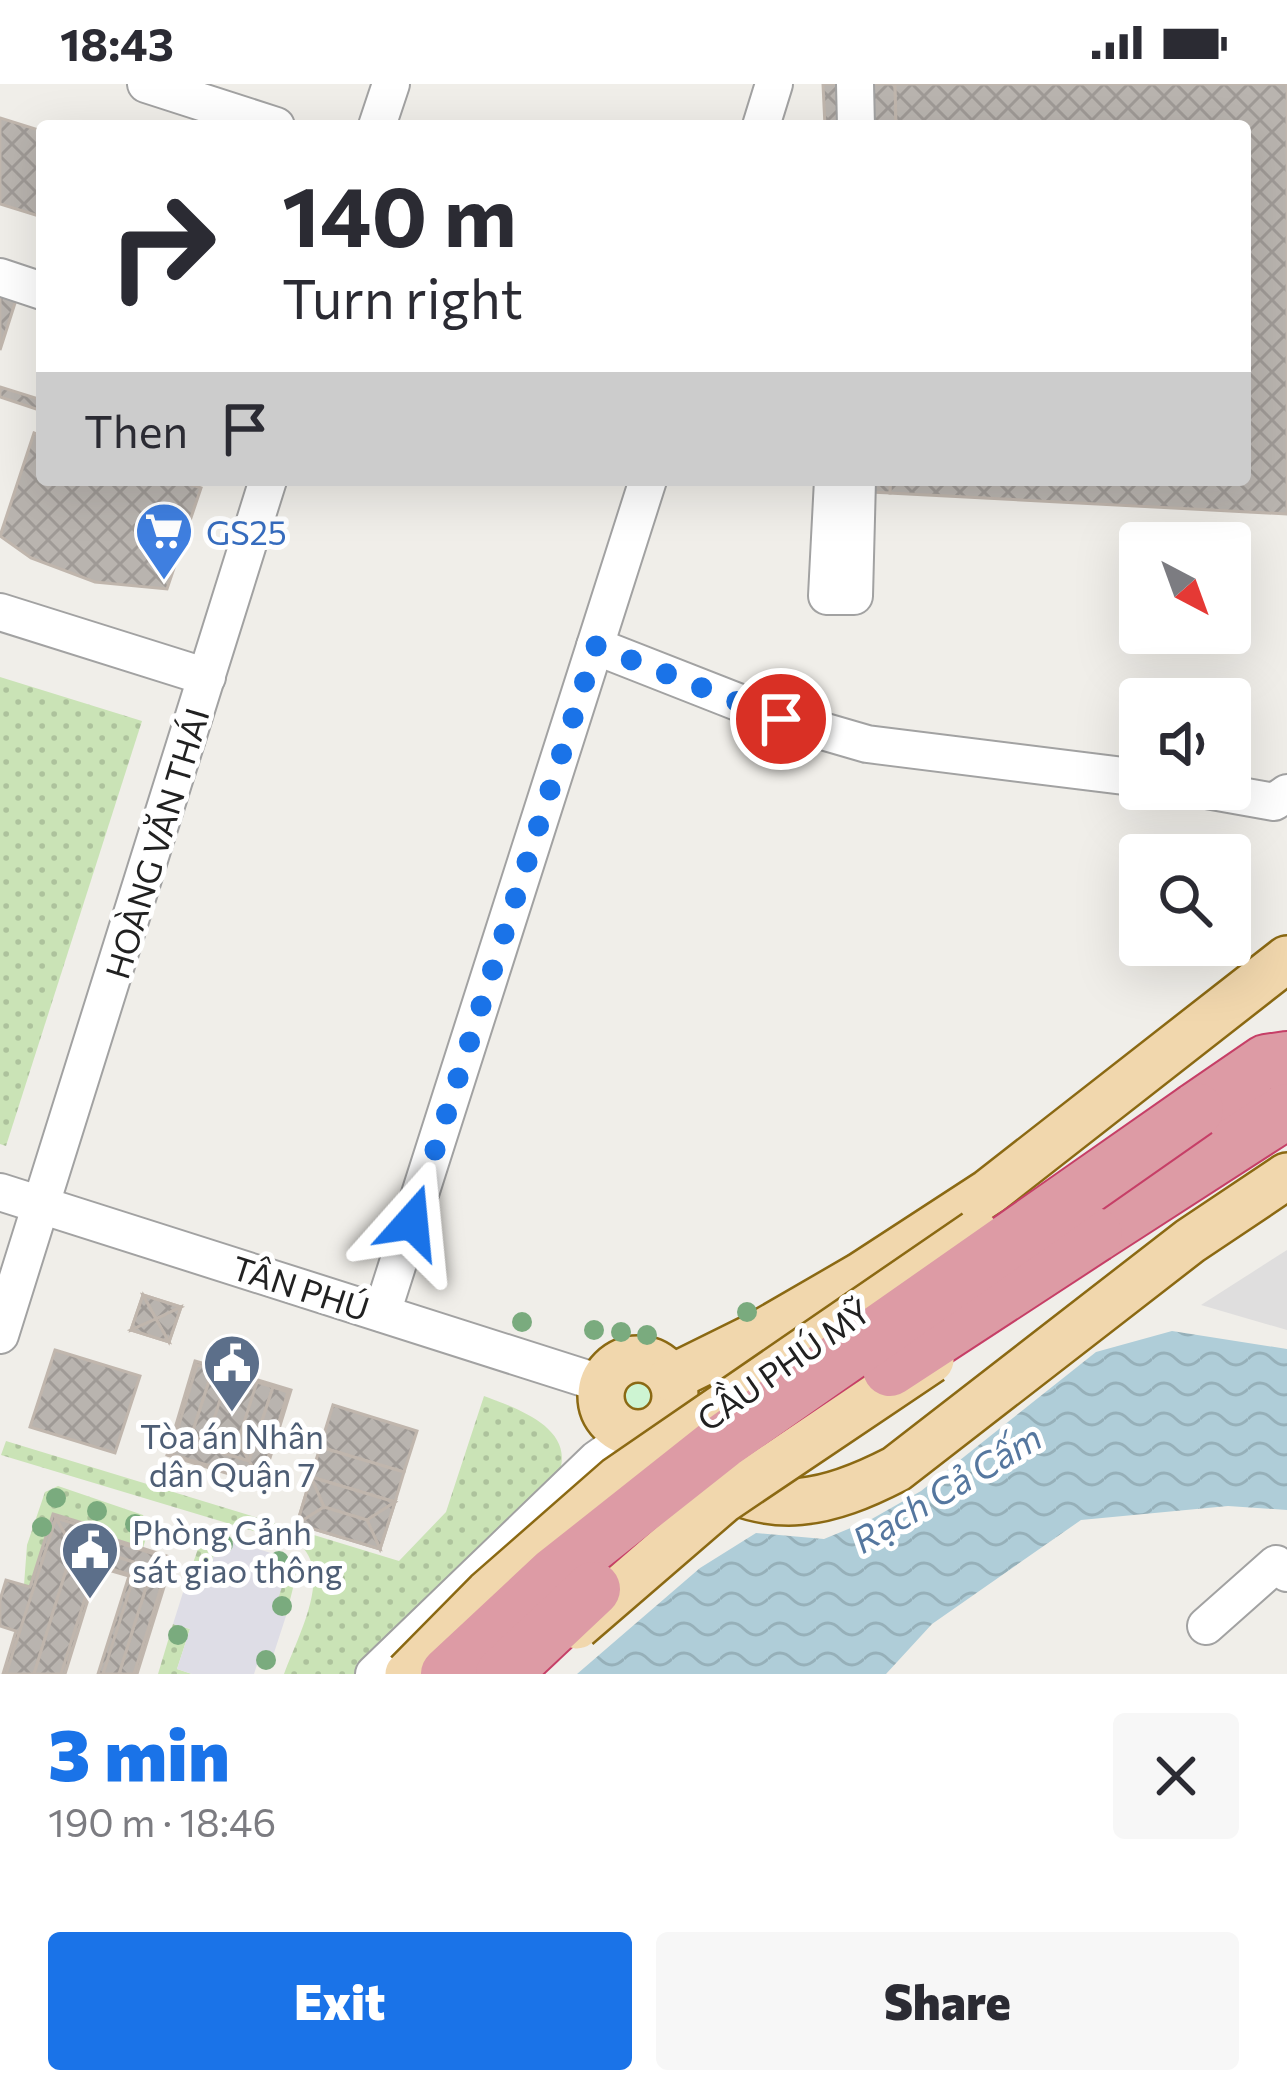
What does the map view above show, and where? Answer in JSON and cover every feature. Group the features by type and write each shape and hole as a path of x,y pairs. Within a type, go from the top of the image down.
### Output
{"highway":[{"name":"CẦU PHÚ MỸ","path":"448,1674 554,1575 722,1442 1280,1046"},
{"name":"CẦU PHÚ MỸ","path":"503,1674 625,1561 772,1451 1100,1240 1287,1112"}],"main road":[{"path":"670,1378 860,1276 989,1192 1287,958"},
{"name":"CẦU PHÚ MỸ","path":"408,1674 488,1593 618,1479 873,1301 1139,1125 1196,1110"},
{"name":"CẦU PHÚ MỸ","path":"527,1674 631,1576 723,1500 1100,1240 1287,1131"},
{"path":"644,1431 670,1413 674,1402 670,1378 654,1362 641,1359 617,1365 603,1384 601,1396 608,1418 615,1425 644,1431 688,1467 727,1490 769,1503 801,1502 863,1486 932,1444 1190,1241 1287,1176"}],"street":[{"path":"146,84 257,120"},
{"path":"379,120 391,84"},
{"path":"763,120 774,84"},
{"path":"833,84 834,120"},
{"path":"855,84 856,120"},
{"path":"0,277 36,289"},
{"name":"HOÀNG VĂN THÁI","path":"0,1335 266,486"},
{"path":"382,1313 646,486"},
{"path":"833,486 827,596 854,596 857,486"},
{"path":"0,612 207,677"},
{"path":"596,646 781,719 867,744 1119,776"},
{"path":"1251,798 1274,802 1287,793"},
{"name":"TÂN PHÚ","path":"0,1192 603,1384"},
{"path":"374,1674 597,1459 644,1431"},
{"path":"1207,1626 1276,1564 1287,1573"}],"shaded area":[{"path":"1287,1250 1287,1330 1201,1305"},
{"path":"233,1541 274,1554 271,1565 287,1571 274,1612 286,1616 273,1656 261,1652 254,1674 192,1674 177,1669 190,1629 173,1624 186,1583 204,1588 216,1548 229,1552"}],"green space":[{"path":"0,677 142,721 6,1146 0,1144"},
{"path":"637,1371 653,1378 660,1394 653,1410 637,1417 621,1410 614,1394 621,1378"},
{"path":"484,1396 526,1413 550,1431 562,1455 560,1470 356,1674 284,1674 313,1589 309,1557 300,1545 1,1455 6,1441 399,1561 446,1512"},
{"path":"58,1486 143,1515 149,1528 143,1548 107,1537 108,1530 54,1514 30,1587 24,1585 27,1545 45,1492"},
{"path":"220,1537 233,1541 229,1552 216,1549 204,1588 186,1583 199,1546"},
{"path":"274,1554 298,1568 286,1616 274,1612 270,1565"},
{"path":"173,1624 190,1629 177,1669 192,1674 158,1674"}],"water":[{"name":"Rạch Cả Cấm","path":"1172,1331 1287,1349 1287,1510 1228,1506 1081,1520 932,1624 886,1674 577,1674 700,1568 756,1533 824,1539 870,1520 921,1491 1096,1352"}],"building":[{"path":"823,84 895,84 896,120 825,120"},
{"path":"895,84 1287,84 1287,514 890,493 890,486 1251,486 1251,120 896,120"},
{"path":"0,118 36,129 36,215 0,204"},
{"path":"0,267 24,275 0,350"},
{"path":"0,387 36,398 36,409 0,397"},
{"path":"34,433 36,486 201,488 167,589 95,582 31,558 0,536"},
{"path":"822,486 890,486 890,493 822,490"},
{"path":"143,1295 181,1307 169,1342 131,1330"},
{"path":"143,1295 181,1307 156,1319"},
{"path":"143,1295 156,1319 131,1330"},
{"path":"181,1307 169,1342 156,1319"},
{"path":"156,1319 169,1342 131,1330"},
{"path":"55,1350 140,1376 115,1453 30,1427"},
{"path":"195,1361 291,1390 262,1484 167,1455"},
{"path":"197,1365 213,1369 189,1443 170,1454"},
{"path":"213,1369 228,1374 210,1432 189,1443"},
{"path":"257,1382 273,1387 249,1461 238,1441"},
{"path":"273,1387 288,1392 261,1481 249,1461"},
{"path":"333,1405 417,1431 404,1472 320,1447"},
{"path":"210,1432 238,1441 249,1461 189,1443"},
{"path":"189,1443 249,1461 261,1481 170,1454"},
{"path":"320,1447 404,1472 395,1502 311,1477"},
{"path":"311,1477 395,1502 380,1549 297,1524"},
{"path":"311,1477 395,1502 367,1520 324,1507"},
{"path":"311,1477 324,1507 297,1524"},
{"path":"395,1502 380,1549 367,1520"},
{"path":"324,1507 367,1520 380,1549 297,1524"},
{"path":"53,1514 173,1558 137,1674 98,1674 129,1576 98,1567 65,1674 3,1674 16,1631 0,1626 6,1580 30,1587"},
{"path":"56,1518 73,1548 34,1674 6,1674"},
{"path":"56,1518 105,1533 73,1548"},
{"path":"105,1533 89,1548 96,1564 61,1674 34,1674 73,1548"},
{"path":"104,1538 170,1559 152,1568 89,1548"},
{"path":"89,1548 152,1568 134,1576 96,1564"},
{"path":"170,1559 134,1674 119,1674 152,1568"},
{"path":"152,1568 119,1674 103,1674 134,1576"}],"place":[{"name":"GS25","path":"164,582"},
{"name":"Tòa án Nhân dân Quận 7","path":"232,1414"},
{"name":"Phòng Cảnh sát giao thông","path":"90,1601"}],"route":[{"path":"412,1222 596,646 781,719"}]}
